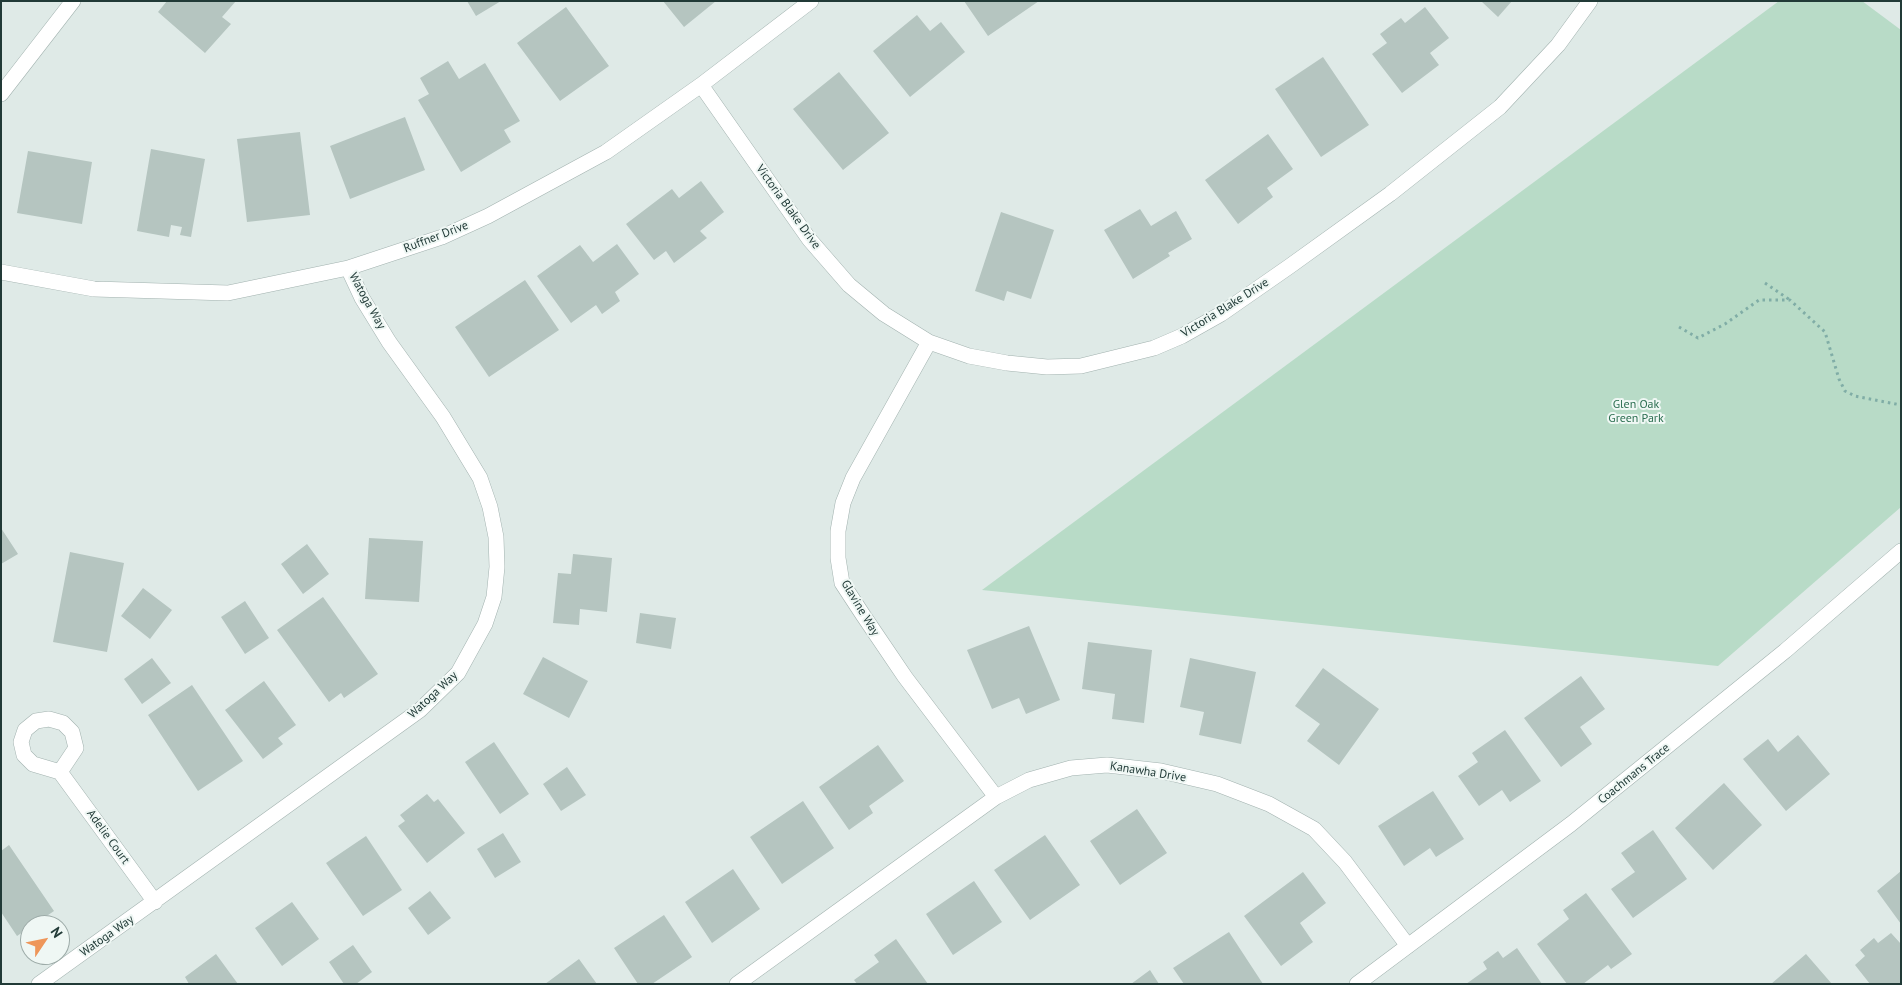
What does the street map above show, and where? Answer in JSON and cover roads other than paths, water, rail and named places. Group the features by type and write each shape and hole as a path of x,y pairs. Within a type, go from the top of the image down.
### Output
{"street":[{"path":"1,94 73,1"},
{"name":"Ruffner Drive","path":"1,272 94,289 228,293 348,268 442,237 488,216 606,152 701,85 811,1"},
{"name":"Victoria Blake Drive","path":"701,85 815,246 849,285 884,314 929,342 970,356 1007,363 1047,367 1082,366 1124,357 1154,348 1182,336 1221,314 1290,266 1461,140 1500,107 1558,45 1590,1"},
{"name":"Watoga Way","path":"39,984 420,710 462,667 485,624 494,597 497,567 496,537 490,507 480,478 443,417 390,342 362,298 348,268"},
{"name":"Glavine Way","path":"929,342 853,478 843,503 838,531 838,558 842,583 863,615 905,677 996,797"},
{"name":"Coachmans Trace","path":"1357,984 1571,824 1785,651 1901,551"},
{"name":"Kanawha Drive","path":"738,984 996,797 1029,780 1071,768 1107,765 1161,771 1217,784 1269,804 1314,830 1345,862 1408,946"},
{"name":"Adelie Court","path":"60,772 155,902"}],"park label":[{"name":"Glen Oak Green Park","path":"1636,412"}]}
